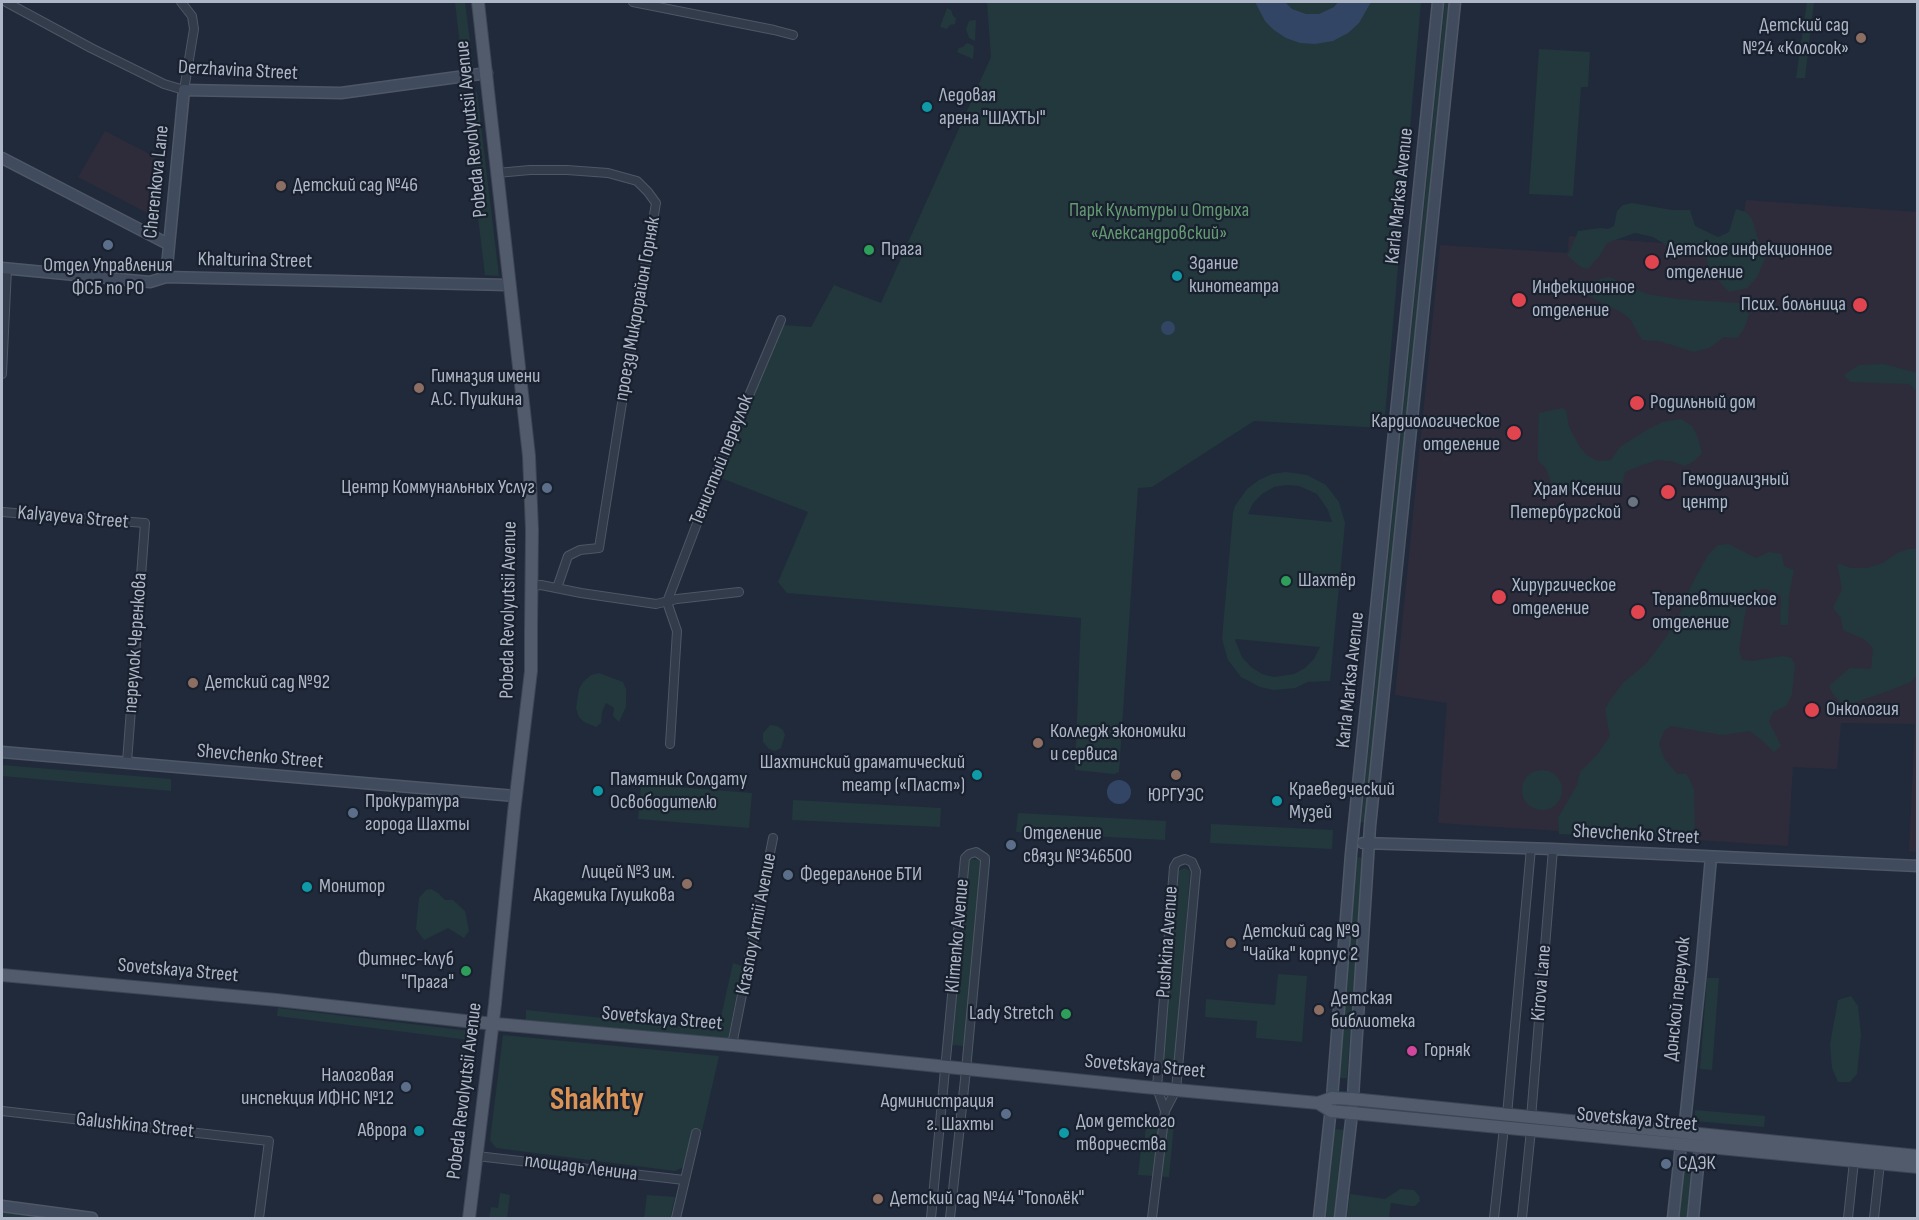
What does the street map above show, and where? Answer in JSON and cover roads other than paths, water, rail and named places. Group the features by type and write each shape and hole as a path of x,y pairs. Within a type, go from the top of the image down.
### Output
{"main road":[{"name":"Pobeda Revolyutsii Avenue","path":"470,1218 515,796 531,671 532,530 529,456 478,2"},
{"name":"Karla Marksa Avenue","path":"1319,1218 1353,842 1438,2"},
{"name":"Karla Marksa Avenue","path":"1340,1218 1352,1113 1369,843 1455,2"},
{"name":"Derzhavina Street","path":"184,90 340,93 487,73"},
{"name":"Cherenkova Lane","path":"166,277 184,90"},
{"path":"2,158 168,244"},
{"name":"Khalturina Street","path":"4,268 150,282 166,277 508,285"},
{"name":"Shevchenko Street","path":"2,752 515,796"},
{"name":"Shevchenko Street","path":"1353,842 1917,866"},
{"name":"Донской переулок","path":"1681,1145 1686,1131 1685,1122 1711,857"},
{"name":"Sovetskaya Street","path":"2,975 277,1000 492,1024 732,1045 1176,1090 1331,1104 1352,1099 1681,1145 1917,1167"},
{"name":"Sovetskaya Street","path":"1331,1104 1352,1113 1505,1121"},
{"name":"Sovetskaya Street","path":"1531,1124 1686,1131 1917,1156"},
{"path":"1686,1131 1700,1146 1693,1218"},
{"path":"1673,1218 1681,1145"},
{"path":"2,1206 92,1218"}],"street":[{"name":"Derzhavina Street","path":"6,2 101,53 164,84 184,90"},
{"path":"181,2 192,16 194,29 184,90"},
{"path":"633,2 793,35"},
{"name":"проезд Микрорайон Горняк","path":"497,173 567,170 608,173 637,181 656,203 599,548 580,550 568,556 557,588"},
{"path":"2,374 4,268"},
{"name":"Тенистый переулок","path":"667,602 717,471 781,320"},
{"name":"Kalyayeva Street","path":"2,512 145,523"},
{"name":"переулок Черенкова","path":"127,762 145,523"},
{"path":"531,586 541,585 656,604 677,599 738,592"},
{"path":"667,602 677,631 670,744"},
{"name":"Krasnoy Armii Avenue","path":"732,1045 774,838"},
{"name":"Kirova Lane","path":"1494,1218 1531,848"},
{"name":"Kirova Lane","path":"1522,1218 1553,849"},
{"name":"Klimenko Avenue","path":"931,1218 965,858 976,852 985,858 986,862 950,1218"},
{"name":"Pushkina Avenue","path":"1152,1218 1165,1112 1176,1090 1196,871 1192,862 1185,859 1177,862 1174,867 1157,1088 1165,1112"},
{"name":"Galushkina Street","path":"2,1112 269,1142 259,1218"},
{"path":"676,1218 696,1133"},
{"name":"площадь Ленина","path":"477,1156 684,1180"},
{"path":"1848,1218 1854,1161"},
{"path":"1874,1218 1880,1163"}],"water":[{"path":"1255,2 1285,2 1292,9 1306,14 1319,14 1334,7 1338,2 1371,2 1359,23 1348,33 1333,41 1315,44 1300,43 1274,30 1265,21"},
{"path":"1168,321 1173,323 1175,328 1173,333 1168,335 1163,333 1161,328 1163,323"},
{"path":"1119,780 1128,783 1131,792 1128,801 1119,804 1110,801 1107,792 1110,783"}],"place":[{"name":"Детский сад №24 «Колосок»","path":"1861,38"},
{"name":"Ледовая арена \"ШАХТЫ\"","path":"927,107"},
{"name":"Детский сад №46","path":"281,186"},
{"name":"Отдел Управления ФСБ по РО","path":"108,245"},
{"name":"Прага","path":"869,250"},
{"name":"Детское инфекционное отделение","path":"1652,262"},
{"name":"Здание кинотеатра","path":"1177,276"},
{"name":"Инфекционное отделение","path":"1519,300"},
{"name":"Псих. больница","path":"1860,305"},
{"name":"Гимназия имени А.С. Пушкина","path":"419,388"},
{"name":"Родильный дом","path":"1637,403"},
{"name":"Кардиологическое отделение","path":"1514,433"},
{"name":"Центр Коммунальных Услуг","path":"547,488"},
{"name":"Гемодиализный центр","path":"1668,492"},
{"name":"Храм Ксении Петербургской","path":"1633,502"},
{"name":"Шахтёр","path":"1286,581"},
{"name":"Хирургическое отделение","path":"1499,597"},
{"name":"Терапевтическое отделение","path":"1638,612"},
{"name":"Детский сад №92","path":"193,683"},
{"name":"Онкология","path":"1812,710"},
{"name":"Колледж экономики и сервиса","path":"1038,743"},
{"name":"Шахтинский драматический театр («Пласт»)","path":"977,775"},
{"name":"ЮРГУЭС","path":"1176,775"},
{"name":"Памятник Солдату Освободителю","path":"598,791"},
{"name":"Краеведческий Музей","path":"1277,801"},
{"name":"Прокуратура города Шахты","path":"353,813"},
{"name":"Отделение связи №346500","path":"1011,845"},
{"name":"Федеральное БТИ","path":"788,875"},
{"name":"Лицей №3 им. Академика Глушкова","path":"687,884"},
{"name":"Монитор","path":"307,887"},
{"name":"Детский сад №9 \"Чайка\" корпус 2","path":"1231,943"},
{"name":"Фитнес-клуб \"Прага\"","path":"466,971"},
{"name":"Детская библиотека","path":"1319,1010"},
{"name":"Lady Stretch","path":"1066,1014"},
{"name":"Горняк","path":"1412,1051"},
{"name":"Налоговая инспекция ИФНС №12","path":"406,1087"},
{"name":"Администрация г. Шахты","path":"1006,1114"},
{"name":"Аврора","path":"419,1131"},
{"name":"Дом детского творчества","path":"1064,1133"},
{"name":"СДЭК","path":"1666,1164"},
{"name":"Детский сад №44 \"Тополёк\"","path":"878,1199"}],"district":[{"name":"Shakhty","path":"597,1101"}],"park label":[{"name":"Парк Культуры и Отдыха «Александровский»","path":"1159,222"}]}
